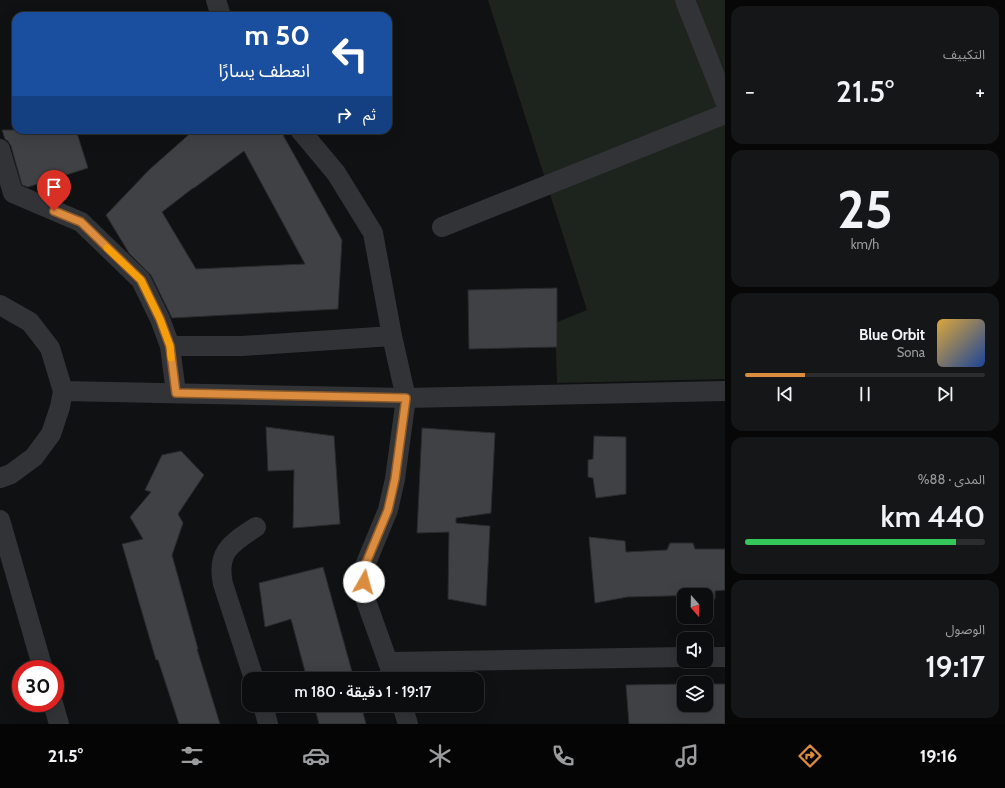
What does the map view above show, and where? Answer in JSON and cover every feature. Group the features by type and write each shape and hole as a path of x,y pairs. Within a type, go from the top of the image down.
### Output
{"street":[{"path":"216,0 220,12"},
{"path":"685,0 725,101"},
{"path":"442,227 725,114"},
{"path":"303,134 336,173 373,233 392,336 406,398 395,479 388,510 364,568 364,595 391,671 677,657"},
{"path":"0,149 13,193 81,222 141,280 160,319 170,346 176,393"},
{"path":"0,305 30,322 50,348 63,391 60,407 51,434 34,457 11,474 0,478"},
{"path":"170,346 242,346 392,336"},
{"path":"63,391 406,398 725,391"},
{"path":"0,520 40,660"},
{"path":"252,672 223,584 221,562 224,555 234,542 256,527"},
{"path":"713,657 725,657"},
{"path":"56,712 59,724"},
{"path":"265,712 268,724"},
{"path":"404,712 408,724"}],"shaded area":[{"path":"488,0 725,0 725,379 557,383 555,323 587,310"}],"building":[{"path":"2,130 12,130 12,134 77,134 88,168 28,187 22,185 11,146 5,139"},
{"path":"190,134 282,134 342,240 338,309 172,318 151,275 129,253 106,215 149,170","holes":["244,151 305,264 196,269 162,212"]},
{"path":"557,288 557,347 469,349 468,290"},
{"path":"266,427 334,436 340,524 293,528 294,470 268,471"},
{"path":"422,428 495,433 491,513 456,518 456,523 490,526 486,606 448,599 449,532 417,533"},
{"path":"594,436 626,437 626,494 596,498 593,478 588,477 588,460 593,459"},
{"path":"181,451 204,475 178,514 183,523 172,555 197,649 220,724 179,724 158,660 156,660 122,544 143,539 130,517 151,492 145,490 162,455"},
{"path":"589,537 625,541 626,552 667,550 670,543 693,543 695,549 725,549 725,590 715,591 715,599 713,599 713,588 677,588 677,596 627,597 595,603"},
{"path":"323,567 352,672 305,672 291,619 265,627 259,583"},
{"path":"677,684 677,712 713,712 713,684 725,684 725,724 629,724 626,685"},
{"path":"316,712 363,712 366,724 319,724"}],"slow traffic":[{"path":"107,248 141,280 160,319 170,346 171,358"}],"route":[{"path":"54,211 81,222 141,280 160,319 170,346 176,393 406,398 402,436 388,510 364,568 364,582"}]}
